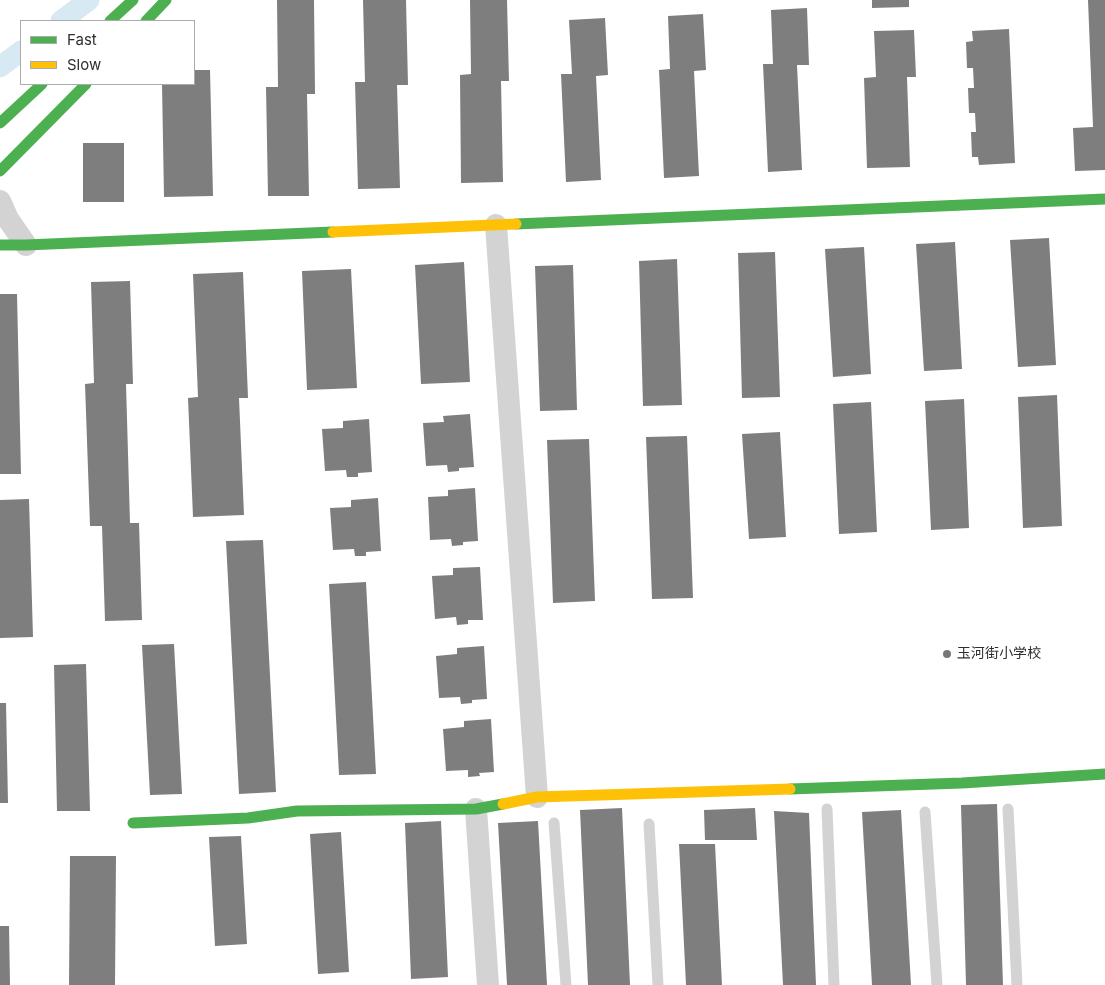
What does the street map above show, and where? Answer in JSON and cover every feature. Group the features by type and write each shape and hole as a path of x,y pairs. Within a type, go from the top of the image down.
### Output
{"street":[{"path":"111,20 133,0"},
{"path":"147,20 166,0"},
{"path":"0,123 41,85"},
{"path":"0,171 85,85"},
{"path":"0,244 26,245 1105,199"},
{"path":"0,201 8,219 26,245"},
{"path":"496,225 537,797"},
{"path":"133,823 248,818 297,811 476,809 537,797 962,783 1105,774"},
{"path":"476,809 488,985"}],"lane":[{"path":"827,809 834,985"},
{"path":"1008,809 1017,985"},
{"path":"925,812 937,985"},
{"path":"554,823 566,985"},
{"path":"649,824 658,985"}],"building":[{"path":"277,0 314,0 315,94 307,94 309,196 268,196 266,87 278,87"},
{"path":"363,0 406,0 408,85 397,85 400,188 358,189 355,82 365,82"},
{"path":"470,0 507,0 509,81 501,81 503,182 461,183 460,75 471,74"},
{"path":"872,0 909,0 909,7 872,8"},
{"path":"1088,0 1105,0 1105,170 1075,171 1073,128 1093,127"},
{"path":"807,8 809,65 797,65 802,170 768,172 763,64 773,64 771,10"},
{"path":"703,14 706,70 694,71 699,176 664,178 659,70 670,69 668,16"},
{"path":"605,18 608,75 596,76 601,180 566,182 561,74 572,74 569,20"},
{"path":"1009,29 1015,163 979,165 978,157 972,157 971,132 976,132 975,113 969,113 968,88 974,88 973,68 967,68 966,42 973,41 972,31"},
{"path":"914,30 916,77 907,77 910,167 867,168 864,78 876,77 874,31"},
{"path":"195,70 210,70 213,196 164,197 162,85 195,85"},
{"path":"83,143 124,143 124,202 83,202"},
{"path":"1049,238 1056,365 1018,367 1010,240"},
{"path":"955,242 962,369 924,371 916,244"},
{"path":"864,247 871,374 833,377 825,249"},
{"path":"775,252 780,397 742,398 738,253"},
{"path":"677,259 682,405 643,406 639,261"},
{"path":"464,262 470,382 421,384 415,265"},
{"path":"573,265 577,410 540,411 535,266"},
{"path":"351,269 357,388 307,390 302,271"},
{"path":"243,272 248,398 239,398 244,515 193,517 188,398 198,397 193,274"},
{"path":"130,281 133,384 126,384 130,523 139,523 142,620 105,621 102,526 90,526 85,384 94,383 91,282"},
{"path":"0,294 17,294 21,474 0,474"},
{"path":"1057,395 1062,526 1023,528 1018,397"},
{"path":"964,399 969,528 931,530 925,401"},
{"path":"871,402 877,532 839,534 833,404"},
{"path":"470,414 474,467 459,468 459,471 448,472 447,465 426,466 423,423 444,422 443,416"},
{"path":"369,419 372,472 358,473 358,477 347,477 346,470 325,471 322,429 343,428 343,421"},
{"path":"780,432 786,537 749,539 742,434"},
{"path":"687,436 693,598 652,599 646,437"},
{"path":"589,439 595,601 553,603 547,440"},
{"path":"475,488 478,541 463,542 463,545 452,546 451,539 430,540 428,497 448,496 448,490"},
{"path":"378,498 381,551 366,552 366,556 355,556 354,549 333,550 330,508 351,507 351,500"},
{"path":"29,499 33,637 0,638 0,500"},
{"path":"263,540 276,792 239,794 226,541"},
{"path":"480,567 483,620 468,620 468,624 457,625 456,617 435,619 432,576 453,575 453,568"},
{"path":"366,582 376,774 339,775 329,584"},
{"path":"174,644 182,794 150,795 142,645"},
{"path":"484,646 487,699 472,700 472,703 461,704 460,697 439,698 436,656 457,654 457,648"},
{"path":"86,664 90,811 57,811 54,665"},
{"path":"0,703 6,703 8,803 0,803"},
{"path":"491,719 494,772 479,773 480,776 468,777 468,770 446,771 443,729 464,727 464,721"},
{"path":"997,804 1003,985 966,985 961,805"},
{"path":"622,808 630,985 588,985 580,810"},
{"path":"755,808 757,840 705,840 704,810"},
{"path":"901,810 911,985 872,985 862,812"},
{"path":"774,811 809,813 816,985 783,985"},
{"path":"441,821 448,977 411,979 405,823"},
{"path":"538,821 547,985 507,985 498,823"},
{"path":"341,832 349,972 318,974 310,834"},
{"path":"241,836 247,944 215,946 209,837"},
{"path":"679,844 715,844 722,985 686,985"},
{"path":"70,856 116,856 115,985 69,985"},
{"path":"0,926 9,926 10,985 0,985"}],"waterway":[{"path":"62,20 89,0"},
{"path":"0,67 20,52"}],"traffic: fast":[{"path":"111,20 133,0"},
{"path":"147,20 166,0"},
{"path":"0,123 41,85"},
{"path":"0,171 85,85"},
{"path":"516,224 1105,199"},
{"path":"0,245 333,232"},
{"path":"790,789 962,783 1105,774"},
{"path":"133,823 248,818 297,811 476,809 503,804"}],"traffic: slow":[{"path":"333,232 516,224"},
{"path":"503,804 537,797 790,789"}],"place":[{"name":"玉河街小学校","path":"947,654"}]}
